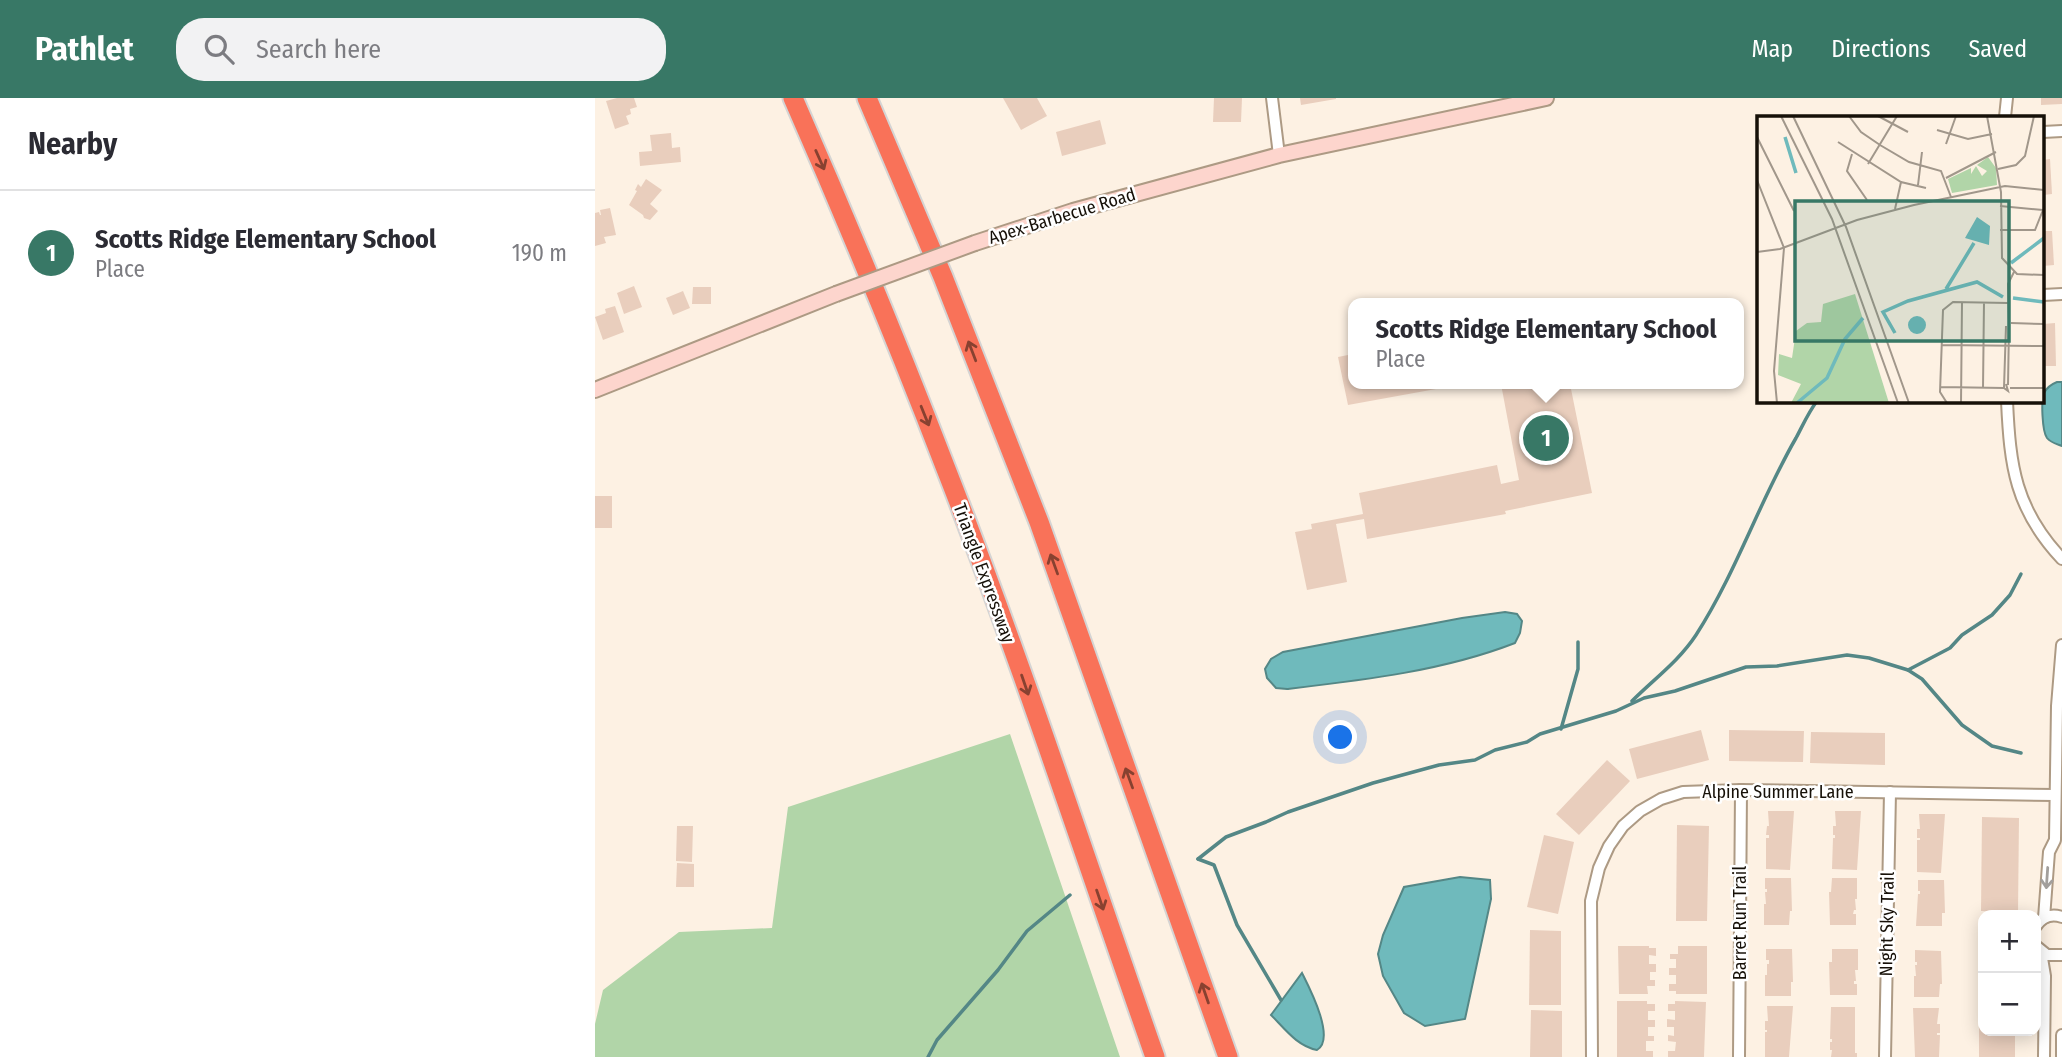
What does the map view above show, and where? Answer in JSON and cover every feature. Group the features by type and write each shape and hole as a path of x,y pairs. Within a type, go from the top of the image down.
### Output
{"highway":[{"name":"Triangle Expressway","path":"793,98 848,223 947,471 1155,1057"},
{"path":"867,98 943,277 1039,522 1228,1057"}],"street":[{"path":"1272,98 1279,155"},
{"name":"Apex-Barbecue Road","path":"595,390 836,294 975,243 1073,211 1279,155 1546,98"},
{"path":"2005,116 2007,98"},
{"path":"2007,402 2010,451 2018,489 2031,519 2062,559"},
{"path":"2041,914 2049,852 2055,841 2057,706 2062,645"},
{"name":"Alpine Summer Lane","path":"1592,1057 1591,901 1599,868 1609,846 1623,826 1640,811 1661,799 1682,792 1741,790 2055,795"},
{"name":"Barret Run Trail","path":"1739,1057 1741,790"},
{"name":"Night Sky Trail","path":"1885,1057 1890,792"},
{"path":"2055,841 2062,852"},
{"path":"2041,921 2050,915 2062,917"},
{"path":"2041,950 2053,956 2062,955"},
{"path":"2041,961 2045,976 2044,1057"},
{"path":"2062,1035 2062,1057"}],"green space":[{"path":"1010,734 1120,1057 595,1057 595,1024 603,990 679,932 772,928 788,807"}],"water":[{"path":"2062,382 2062,446 2047,438 2044,429 2043,402 2045,392 2050,386"},
{"path":"1505,612 1517,614 1522,621 1515,643 1460,661 1374,678 1287,689 1276,688 1267,678 1265,669 1271,659 1283,652"},
{"path":"1460,877 1490,880 1491,899 1465,1019 1425,1026 1404,1013 1383,976 1378,954 1383,935 1404,887"},
{"path":"1302,973 1323,1025 1324,1036 1317,1050 1297,1041 1271,1015"}],"building":[{"path":"634,98 637,107 630,109 631,114 626,116 629,124 615,129 606,101"},
{"path":"1003,98 1037,98 1047,116 1021,130"},
{"path":"1214,98 1242,98 1241,122 1213,122"},
{"path":"1300,98 1336,98 1336,99 1301,105"},
{"path":"2041,98 2062,98 2062,104 2041,105"},
{"path":"1100,120 1106,144 1062,156 1056,132"},
{"path":"671,133 672,148 680,147 681,162 640,166 639,152 652,151 650,135"},
{"path":"2050,159 2052,194 2045,195 2045,160"},
{"path":"646,179 662,190 650,204 658,211 650,220 629,205 638,184 641,187"},
{"path":"610,208 616,235 604,237 606,243 595,246 595,213 599,212 601,215 600,210"},
{"path":"2045,231 2052,231 2054,265 2045,266"},
{"path":"634,286 642,307 624,314 617,293"},
{"path":"693,287 711,287 711,304 692,304"},
{"path":"683,291 690,308 673,315 666,298"},
{"path":"615,306 624,332 603,340 595,317 606,313 605,309"},
{"path":"2055,323 2056,366 2045,366 2045,324"},
{"path":"1348,355 1348,389 1436,389 1348,405 1338,357"},
{"path":"1502,389 1571,389 1592,493 1505,511 1506,514 1367,539 1364,519 1336,524 1347,582 1307,590 1295,532 1312,529 1311,524 1363,514 1359,493 1497,465 1501,484 1519,480"},
{"path":"595,496 612,496 612,528 595,528"},
{"path":"1701,730 1709,760 1637,779 1629,749"},
{"path":"1729,730 1804,731 1803,762 1729,761"},
{"path":"1811,732 1885,733 1885,765 1810,763"},
{"path":"1607,760 1630,781 1579,835 1556,814"},
{"path":"1768,811 1794,811 1790,870 1766,869"},
{"path":"1835,811 1861,811 1857,870 1832,869"},
{"path":"1919,814 1945,814 1941,873 1917,872"},
{"path":"1982,817 2019,818 2018,910 1981,910"},
{"path":"1677,825 1709,826 1707,921 1676,921"},
{"path":"677,826 693,826 692,862 676,861"},
{"path":"1544,835 1574,842 1558,914 1527,907"},
{"path":"677,863 694,864 694,887 676,887"},
{"path":"1765,878 1791,878 1792,911 1789,925 1764,925 1767,892"},
{"path":"1832,878 1857,878 1856,910 1853,914 1856,914 1856,925 1830,925 1829,892"},
{"path":"1918,880 1944,880 1945,913 1942,913 1942,926 1916,926 1920,894"},
{"path":"1530,930 1561,931 1561,1005 1529,1005"},
{"path":"1618,946 1656,948 1656,956 1649,955 1649,964 1656,964 1656,972 1650,972 1650,980 1655,980 1655,986 1647,986 1648,994 1619,994"},
{"path":"1678,946 1707,946 1707,994 1676,994 1676,991 1669,991 1669,984 1676,984 1676,975 1669,975 1669,968 1676,968 1676,959 1670,959 1670,954 1678,954"},
{"path":"1766,949 1792,949 1791,996 1765,996 1765,975 1769,964 1769,960 1766,960"},
{"path":"1832,949 1858,949 1858,970 1855,970 1854,981 1854,984 1857,984 1857,995 1830,995 1829,962 1832,962"},
{"path":"1915,950 1941,951 1942,984 1939,997 1914,997 1917,965"},
{"path":"1617,1001 1647,1001 1647,1004 1655,1004 1655,1011 1648,1011 1648,1020 1655,1020 1655,1027 1648,1027 1648,1036 1654,1036 1654,1041 1646,1041 1646,1051 1653,1051 1653,1057 1617,1057"},
{"path":"1675,1001 1706,1002 1704,1057 1668,1057 1668,1051 1675,1051 1676,1042 1668,1041 1668,1035 1674,1036 1674,1027 1667,1027 1667,1019 1675,1020 1675,1011 1668,1011 1668,1004 1675,1004"},
{"path":"1767,1006 1793,1006 1789,1057 1765,1057"},
{"path":"1831,1007 1855,1007 1857,1057 1831,1057"},
{"path":"1913,1008 1939,1008 1939,1057 1915,1057"},
{"path":"1531,1010 1562,1011 1562,1057 1530,1057"},
{"path":"1979,1036 2015,1036 2015,1057 1979,1057"}],"waterway":[{"path":"1632,701 1674,662 1696,635 1723,587 1783,462 1816,402"},
{"path":"1908,670 1950,648 1962,635 1992,615 2010,595 2021,574"},
{"path":"1561,729 1578,669 1578,642"},
{"path":"1198,859 1226,837 1288,812 1373,783 1439,765 1475,760 1495,750 1527,742 1540,734 1616,711 1644,698 1675,691 1746,667 1777,666 1847,655 1869,658 1908,670 1922,679 1962,725 1992,746 2021,753"},
{"path":"1198,859 1214,865 1237,925 1281,1000"},
{"path":"928,1057 937,1040 998,970 1027,931 1070,895"}],"place":[{"name":"Scotts Ridge Elementary School","path":"1546,438"}]}
